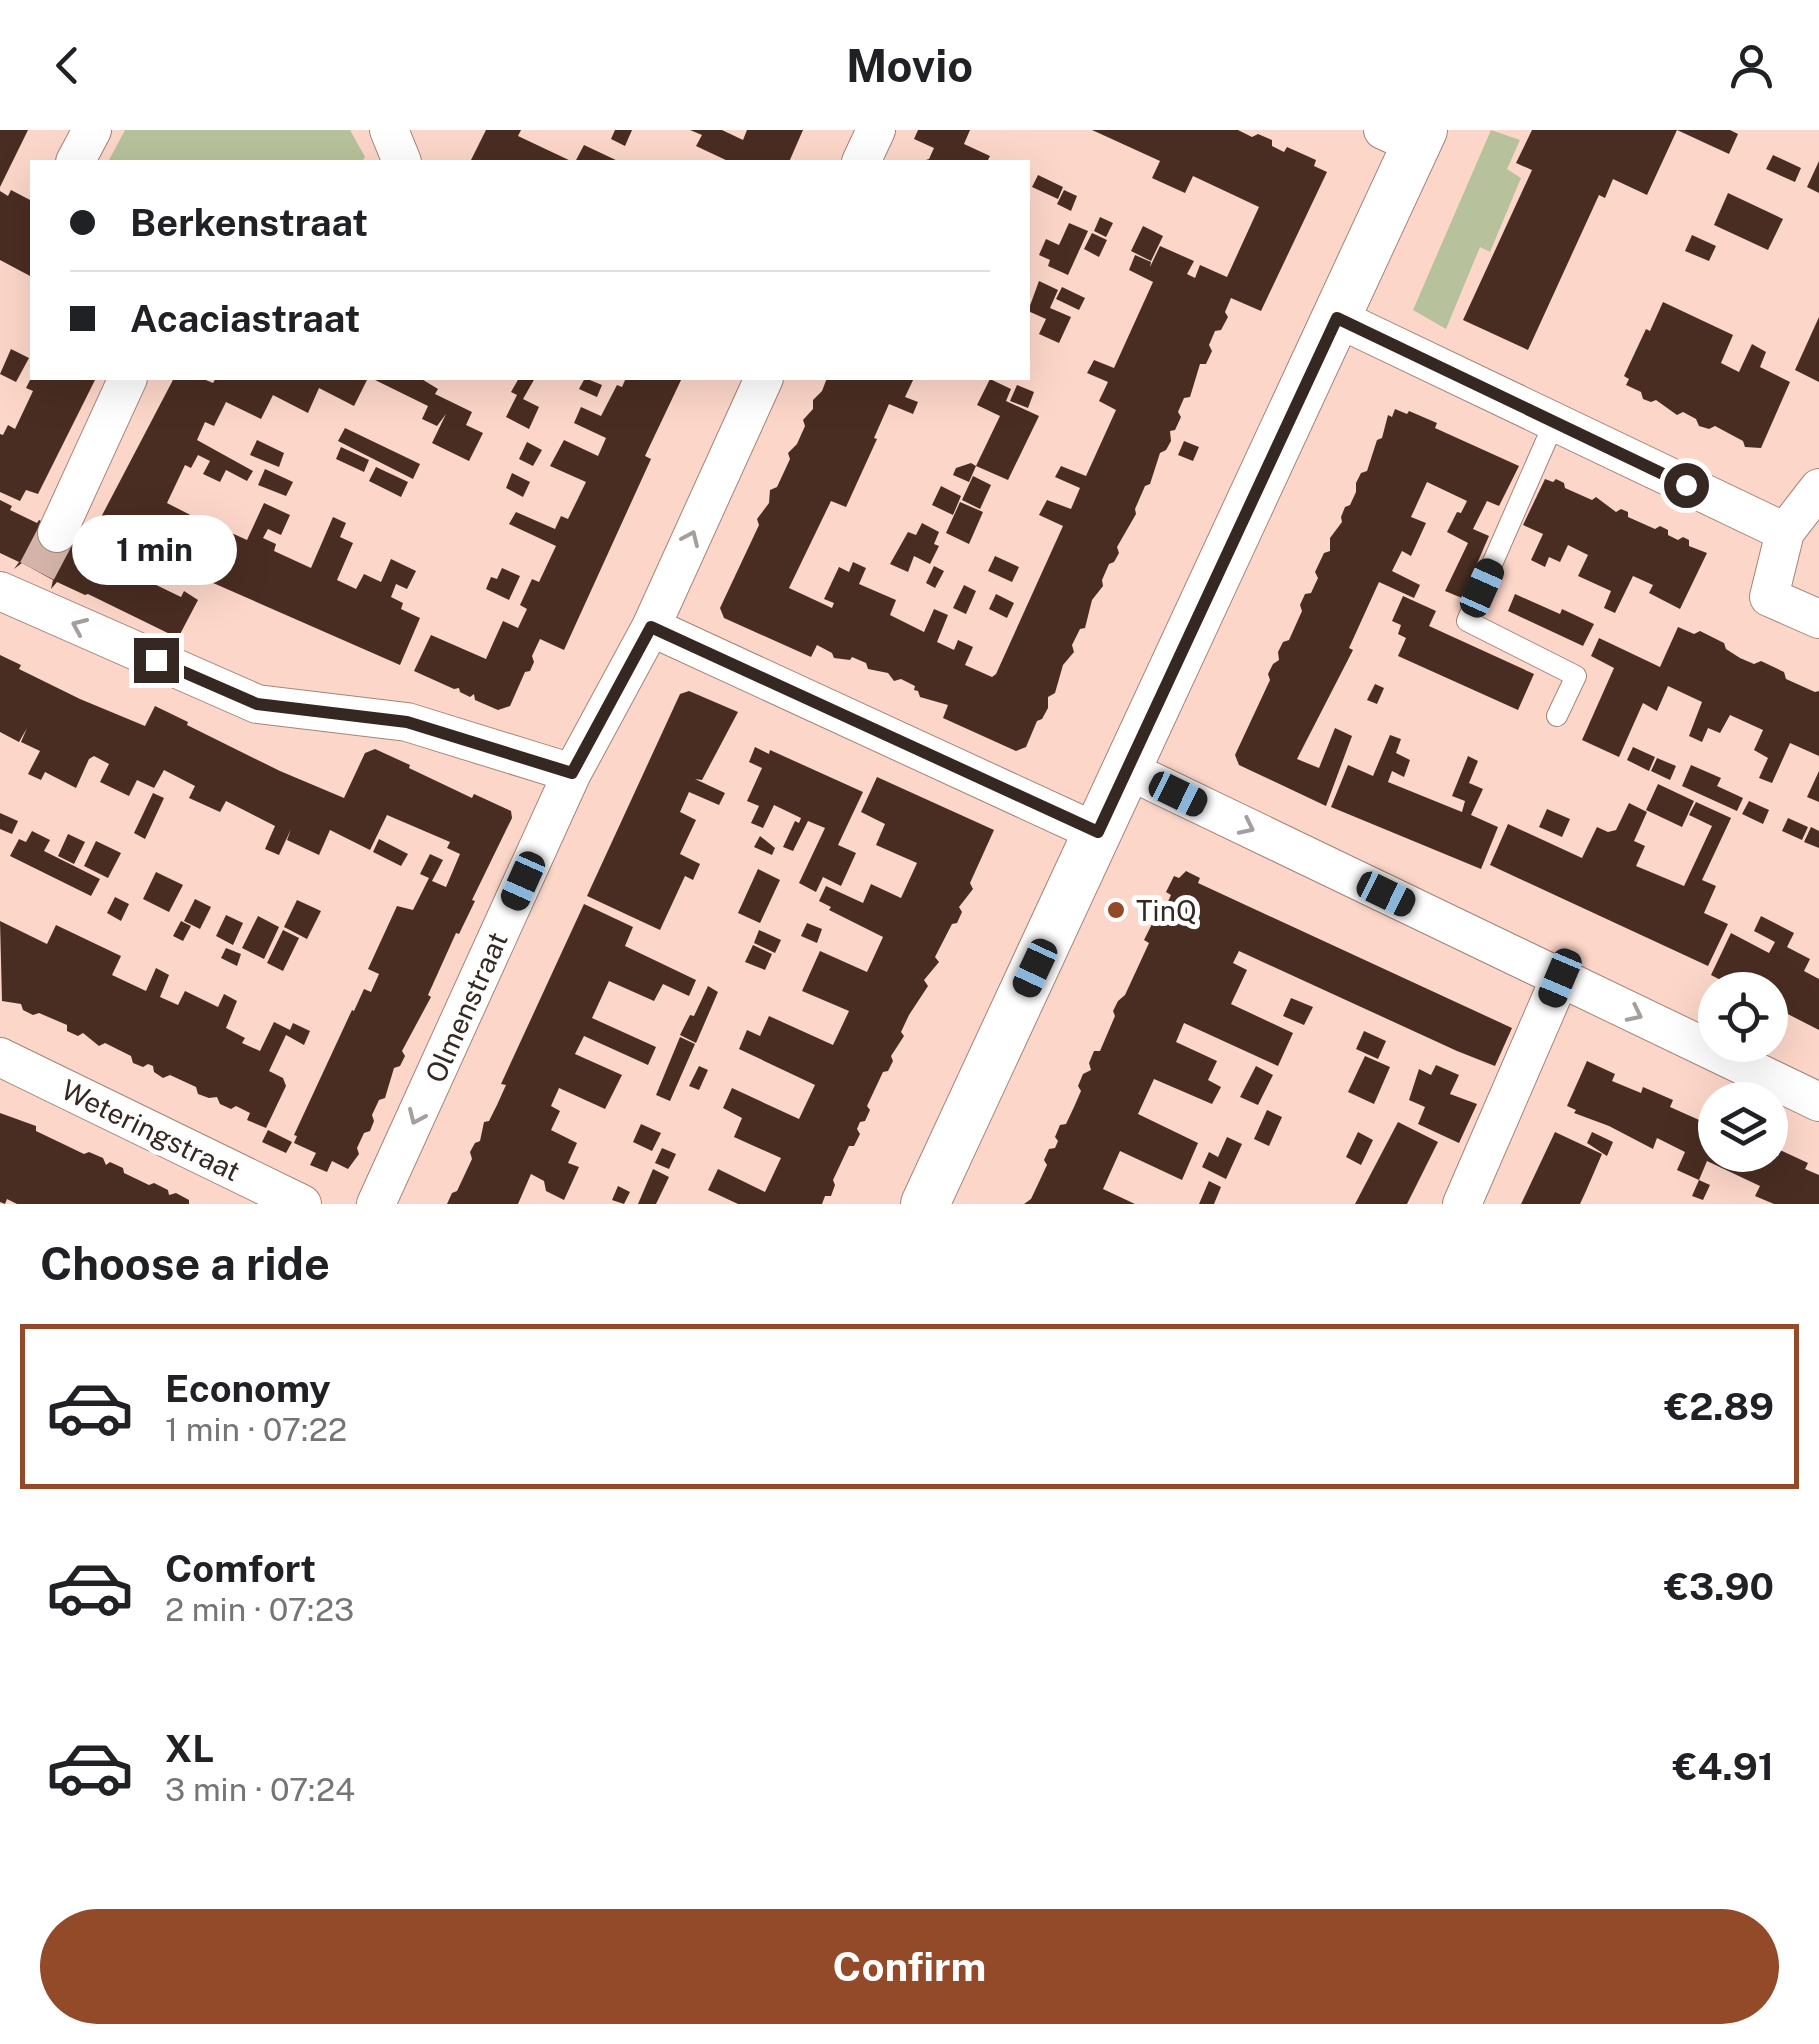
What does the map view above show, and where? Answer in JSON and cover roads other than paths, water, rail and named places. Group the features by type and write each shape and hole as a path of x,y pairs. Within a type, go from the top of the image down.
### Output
{"street":[{"path":"77,160 92,130"},
{"path":"389,130 401,160"},
{"path":"863,160 876,130"},
{"path":"925,1204 1337,318 1407,135"},
{"path":"1337,318 1786,532"},
{"path":"56,533 127,380"},
{"name":"Olmenstraat","path":"376,1204 572,773 651,627 763,380"},
{"path":"1819,488 1786,532 1770,597 1819,619"},
{"path":"20,588 257,704 407,722 572,773"},
{"path":"651,627 1098,832"},
{"path":"1128,770 1819,1102"},
{"path":"1462,1204 1560,978"},
{"name":"Weteringstraat","path":"0,1057 302,1204"}],"lane":[{"path":"1554,423 1467,620 1576,676 1558,716"}],"tunnel":[{"path":"37,571 57,533"}],"place":[{"name":"TinQ","path":"1116,910"}]}
